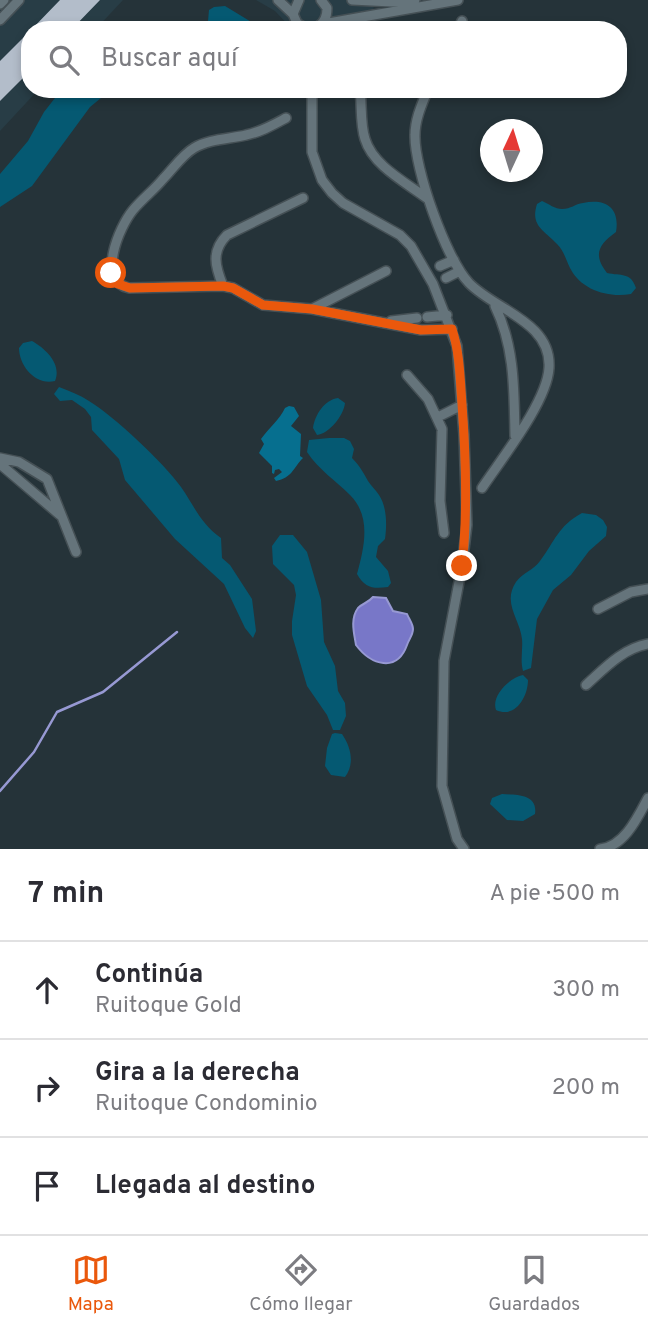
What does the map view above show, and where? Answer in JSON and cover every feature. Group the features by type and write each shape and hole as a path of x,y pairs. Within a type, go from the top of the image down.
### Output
{"street":[{"path":"0,4 4,0"},
{"path":"0,20 19,0"},
{"path":"278,0 297,21"},
{"path":"293,14 299,0"},
{"path":"321,0 327,14 323,21"},
{"path":"352,0 415,0"},
{"path":"350,21 458,0"},
{"path":"312,98 312,152 322,180 343,203 400,235 433,269 439,281 457,346 467,525 444,662 442,786 457,839 464,849"},
{"path":"361,98 365,138 371,152 381,163 428,199"},
{"path":"424,98 415,132 415,154 428,199 454,260 471,285 494,304 535,330 547,350 547,382 535,407 482,488"},
{"path":"286,118 261,131 203,143 192,149 132,210 119,236 111,267 114,279 123,287 223,286 233,288 263,305 312,309 421,330 452,329"},
{"path":"223,286 215,258 221,241 227,235 303,198"},
{"path":"433,269 454,260"},
{"path":"312,309 386,271"},
{"path":"439,281 460,271"},
{"path":"494,304 505,329 511,359 515,391 515,438"},
{"path":"383,322 447,315"},
{"path":"407,375 428,399 442,429 440,501 444,533"},
{"path":"438,417 462,405"},
{"path":"0,458 19,462 47,479 76,552"},
{"path":"0,464 63,517"},
{"path":"598,609 631,592 648,589"},
{"path":"586,685 619,656 648,643"},
{"path":"600,849 609,848 621,840 644,814 648,798"}],"shaded area":[{"path":"0,0 123,0 103,21 21,21 21,98 31,98 0,131"},
{"path":"256,0 373,0 374,21 284,21 275,11"},
{"path":"225,6 250,21 208,21 209,10"},
{"path":"55,98 101,98 90,107 32,186 0,207 0,174 28,141"},
{"path":"542,201 559,209 599,202 614,211 616,232 605,241 599,251 600,261 607,273 631,279 636,288 631,294 613,295 596,291 575,276 559,247 537,223 535,211 537,204"},
{"path":"32,341 47,353 54,363 57,375 55,381 35,378 25,368 19,348 23,343"},
{"path":"59,387 99,408 138,441 173,477 203,521 221,538 222,558 230,565 252,599 256,631 253,638 245,628 224,584 175,539 125,480 119,459 92,430 91,417 72,400 60,401 54,394"},
{"path":"338,398 345,403 342,413 331,428 317,435 313,428 318,413 328,402"},
{"path":"289,406 294,407 299,416 291,426 301,434 300,456 303,458 289,475 276,481 274,478 282,472 279,469 272,473 272,466 259,453 264,444 261,439"},
{"path":"344,438 350,441 354,449 352,458 384,505 386,534 378,546 376,557 388,571 391,583 388,587 370,586 357,574 364,543 361,513 350,495 322,470 307,452 309,440"},
{"path":"582,513 596,515 603,520 607,527 606,536 589,551 571,575 553,590 537,619 531,668 523,671 522,639 511,604 512,590 516,582 537,564 562,529"},
{"path":"280,535 293,535 307,552 321,600 324,642 335,666 338,691 345,703 346,716 340,730 333,730 327,715 307,686 292,635 296,595 294,585 273,564 272,546"},
{"path":"373,597 386,598 393,611 407,614 412,625 412,633 403,654 390,663 376,661 356,645 354,617 358,608"},
{"path":"523,675 528,680 526,693 519,705 509,712 496,710 496,699 502,688"},
{"path":"332,734 342,734 350,750 350,767 345,777 331,775 325,766 327,748"},
{"path":"502,794 520,795 530,799 535,807 535,814 523,821 507,820 490,804 492,798"}],"building":[{"path":"60,0 100,0 80,21 40,21"},
{"path":"21,40 21,80 0,101 0,61"}],"waterway":[{"path":"0,791 34,752 57,712 103,692 177,632"}],"route":[{"path":"111,273 123,287 223,286 233,288 263,305 312,309 421,330 452,329 457,346 464,435 467,525 462,566"}]}
